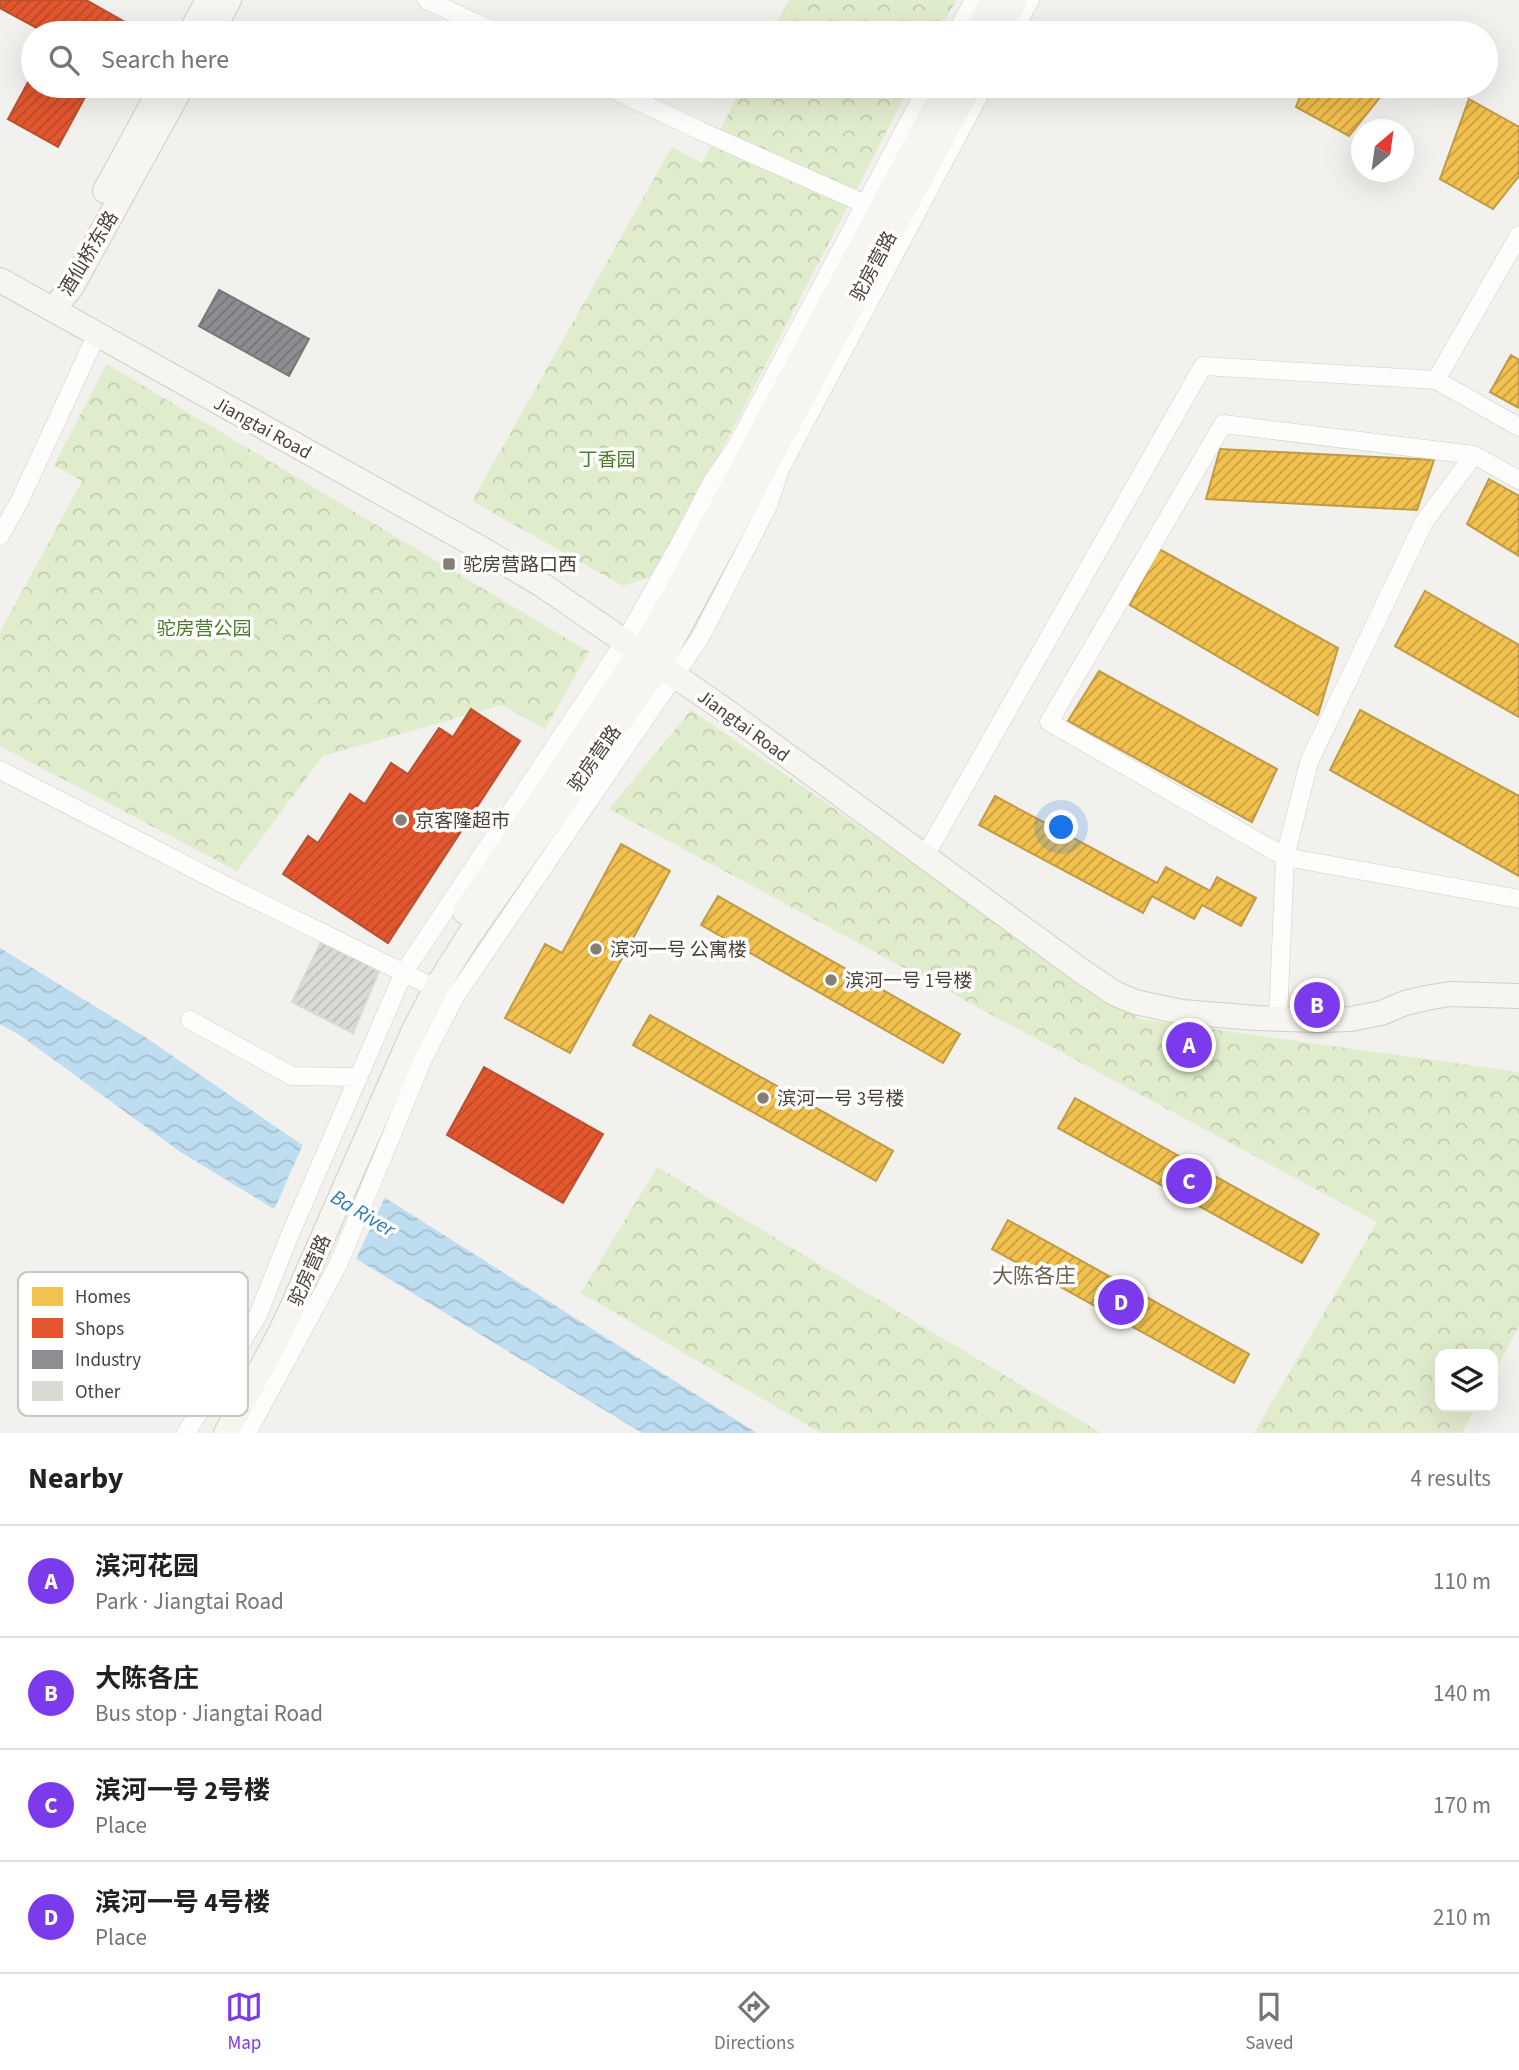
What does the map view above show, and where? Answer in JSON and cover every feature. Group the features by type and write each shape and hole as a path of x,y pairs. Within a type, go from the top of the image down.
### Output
{"street":[{"path":"197,21 208,0"},
{"path":"218,21 229,0"},
{"path":"427,0 472,21"},
{"path":"963,21 974,0"},
{"path":"982,21 993,0"},
{"path":"1004,21 1015,0"},
{"path":"1019,21 1030,0"},
{"name":"酒仙桥东路","path":"53,309 58,279 156,98"},
{"name":"酒仙桥东路","path":"53,309 71,288 175,98"},
{"path":"631,98 873,207 923,98"},
{"name":"驼房营路","path":"650,658 673,598 873,207 940,98"},
{"name":"驼房营路","path":"248,1367 262,1343 304,1245 358,1148 429,985 468,937 650,658 963,98"},
{"path":"247,1433 338,1265 358,1148 358,1077 429,985 650,658 700,638 768,506 780,469 978,98"},
{"path":"1436,380 1519,235"},
{"name":"Jiangtai Road","path":"0,280 542,585 722,708 1114,993 1135,1002 1182,1012 1319,1020 1367,1017 1405,1003 1450,994 1519,996"},
{"path":"0,536 20,500 97,334"},
{"path":"925,856 1203,366 1436,380 1519,427"},
{"path":"1519,480 1474,455 1223,424 1049,722 1285,857 1519,899"},
{"path":"1278,1019 1285,857 1309,762 1424,522 1474,455"},
{"path":"0,770 429,985"},
{"path":"358,1148 423,1059 429,985"},
{"path":"190,1020 292,1076 358,1077"},
{"path":"248,1331 304,1245"},
{"name":"驼房营路","path":"248,1393 278,1338 304,1245"},
{"path":"186,1433 196,1416"},
{"name":"驼房营路","path":"209,1433 219,1416"},
{"name":"驼房营路","path":"226,1433 235,1416"}],"green space":[{"path":"789,0 956,0 945,21 778,21"},
{"name":"丁香园","path":"737,98 904,98 657,575 623,586 472,501 672,147 702,163"},
{"name":"驼房营公园","path":"107,364 589,652 545,729 502,705 323,756 237,871 0,746 0,632 82,481 54,465"},
{"path":"691,710 1140,1019 1519,1072 1519,1326 1498,1366 1498,1349 1435,1349 1435,1412 1473,1412 1462,1433 1254,1433 1377,1222 609,809"},
{"path":"657,1167 1101,1433 821,1433 581,1293"}],"water":[{"name":"Ba River","path":"0,948 145,1037 308,1149 757,1433 642,1433 179,1151 21,1036 0,1024"}],"pier":[{"path":"304,1142 386,1195 354,1263 273,1212"}],"building: Homes":[{"path":"1299,98 1379,98 1363,119 1351,119 1349,136 1296,107"},
{"path":"1469,99 1519,127 1519,176 1493,209 1440,179"},
{"path":"1511,355 1519,360 1519,408 1490,392"},
{"path":"1220,449 1434,460 1417,510 1206,499"},
{"path":"1489,479 1519,496 1519,556 1467,524"},
{"path":"1159,549 1338,648 1318,715 1130,605"},
{"path":"1425,591 1519,645 1519,717 1395,646"},
{"path":"1099,671 1277,769 1252,822 1068,721"},
{"path":"1360,710 1519,796 1519,876 1330,770"},
{"path":"995,796 1157,883 1166,867 1210,891 1217,877 1256,898 1241,926 1202,905 1194,919 1152,896 1143,913 979,825"},
{"name":"滨河一号 公寓楼","path":"621,844 670,871 570,1053 505,1018 545,944 562,953"},
{"name":"滨河一号 1号楼","path":"718,896 960,1034 943,1063 701,925"},
{"name":"滨河一号 3号楼","path":"650,1015 893,1151 876,1181 633,1045"},
{"path":"1075,1098 1319,1234 1302,1263 1058,1128"},
{"path":"1008,1220 1249,1354 1234,1383 992,1249"}],"building: Shops":[{"path":"0,0 86,0 123,21 24,21 0,8"},
{"path":"21,95 21,98 85,98 58,147 8,119"},
{"name":"京客隆超市","path":"471,709 520,741 388,943 283,874 308,836 318,843 350,794 365,804 391,763 408,774 439,728 453,737"},
{"path":"484,1067 603,1134 563,1203 447,1135"}],"building: Industry":[{"path":"219,290 309,339 289,376 199,326"}],"building: Other":[{"path":"321,942 379,971 353,1033 292,1002"}],"place":[{"name":"驼房营路口西","path":"449,564"},
{"name":"京客隆超市","path":"401,820"},
{"name":"滨河一号 公寓楼","path":"596,949"},
{"name":"滨河一号 1号楼","path":"831,980"},
{"name":"大陈各庄","path":"1317,1005"},
{"name":"滨河花园","path":"1189,1045"},
{"name":"滨河一号 3号楼","path":"763,1098"},
{"name":"滨河一号 2号楼","path":"1189,1181"},
{"name":"滨河一号 4号楼","path":"1121,1302"}],"district":[{"name":"大陈各庄","path":"1034,1276"}]}
